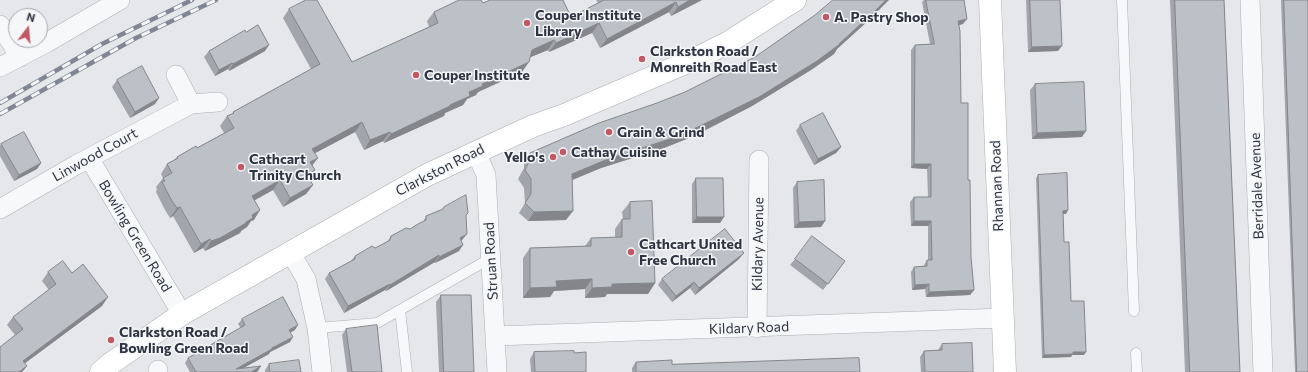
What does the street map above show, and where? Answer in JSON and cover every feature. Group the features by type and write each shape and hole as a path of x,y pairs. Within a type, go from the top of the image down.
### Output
{"main road":[{"name":"Clarkston Road","path":"101,372 110,364 182,314 427,175 533,126 564,115 697,58 729,42 795,0"},
{"name":"Rhannan Road","path":"990,0 1005,372"}],"street":[{"path":"0,67 120,0"},
{"name":"Berridale Avenue","path":"1250,0 1263,372"},
{"path":"0,25 20,57"},
{"path":"176,75 191,104"},
{"name":"Linwood Court","path":"0,208 89,158 191,104 218,102"},
{"name":"Struan Road","path":"476,152 486,176 497,372"},
{"name":"Bowling Green Road","path":"89,158 182,314"},
{"name":"Kildary Avenue","path":"757,328 759,160"},
{"path":"290,252 306,279 317,328 322,372"},
{"name":"Kildary Road","path":"495,336 757,328 1003,318"}],"lane":[{"path":"1122,0 1134,311"},
{"path":"317,328 377,323 491,258"},
{"path":"400,310 407,372"},
{"path":"1136,353 1137,372"}],"building":[{"path":"306,0 317,0 352,62 438,23 434,12 459,0 481,0 483,3 490,0 563,0 571,17 604,0 690,0 678,7 676,2 607,39 599,23 556,43 554,40 532,50 529,62 482,84 483,86 469,92 470,96 391,134 390,132 370,140 362,122 312,149 318,158 310,162 315,170 307,175 313,185 290,198 280,180 252,196 260,210 252,215 253,218 220,238 211,241 210,239 201,244 180,207 177,208 162,182 165,181 163,178 172,173 167,164 196,146 197,148 234,128 227,116 234,113 233,112 320,64 289,9"},
{"path":"833,0 886,0 840,44 817,61 759,97 670,139 608,159 572,174 573,211 534,212 525,203 531,194 531,179 525,170 530,159 530,153 599,123 685,92 755,57 815,15"},
{"path":"926,0 964,0 967,19 958,21 960,31 961,103 968,103 968,180 970,180 971,257 974,290 929,292 929,284 915,285 914,267 927,266 927,260 932,260 931,221 914,221 914,197 931,197 931,164 914,164 915,45 934,44"},
{"path":"1030,0 1060,0 1062,46 1032,47"},
{"path":"1175,0 1224,0 1240,372 1190,372"},
{"path":"1284,0 1308,0 1308,372 1297,372"},
{"path":"258,25 269,45 219,70 209,51 245,30 246,32"},
{"path":"142,66 159,98 135,112 117,80"},
{"path":"1084,82 1086,131 1037,133 1035,84"},
{"path":"823,113 841,147 818,159 800,125"},
{"path":"24,132 41,163 19,175 1,144"},
{"path":"1067,173 1068,210 1063,211 1064,242 1069,242 1071,301 1084,301 1086,352 1044,355 1038,175"},
{"path":"696,178 723,178 724,217 697,217"},
{"path":"824,180 825,221 799,222 797,182"},
{"path":"466,195 468,213 466,215 467,234 460,238 463,245 439,257 439,255 390,285 348,306 329,273 355,259 355,256 372,246 375,248 383,244 390,240 391,236 406,228 410,229 426,220 426,216 443,209"},
{"name":"Cathcart United Free Church","path":"652,201 655,283 612,284 612,287 592,288 592,279 556,281 557,287 530,288 530,248 591,246 591,238 622,237 622,219 630,219 630,202"},
{"path":"725,229 744,253 699,288 694,282 676,296 662,279"},
{"path":"812,236 845,261 828,284 795,259"},
{"path":"63,261 72,273 83,264 108,297 23,361 27,366 19,372 0,372 0,347 23,329 13,317 56,284 48,272"},
{"path":"441,295 471,295 474,372 444,372"},
{"path":"283,297 298,325 289,330 293,337 236,369 261,366 251,372 196,372 188,358 245,325 242,319"},
{"path":"377,325 382,372 352,372 346,329"},
{"path":"972,343 973,372 925,372 924,351 942,350 942,344"},
{"path":"574,351 574,353 586,352 586,372 535,372 534,352"},
{"path":"859,358 860,372 636,372 636,362 672,360 672,364"},
{"path":"299,360 301,372 270,372 269,364"}],"railway":[{"path":"0,103 102,44 192,0"},
{"path":"0,114 136,38 216,0"}],"place":[{"name":"A. Pastry Shop","path":"826,17"},
{"name":"Couper Institute Library","path":"527,23"},
{"name":"Clarkston Road / Monreith Road East","path":"642,59"},
{"name":"Couper Institute","path":"416,75"},
{"name":"Grain & Grind","path":"609,132"},
{"name":"Cathay Cuisine","path":"563,152"},
{"name":"Yello's","path":"553,157"},
{"name":"Cathcart Trinity Church","path":"241,167"},
{"name":"Cathcart United Free Church","path":"631,252"},
{"name":"Clarkston Road / Bowling Green Road","path":"111,340"}]}
